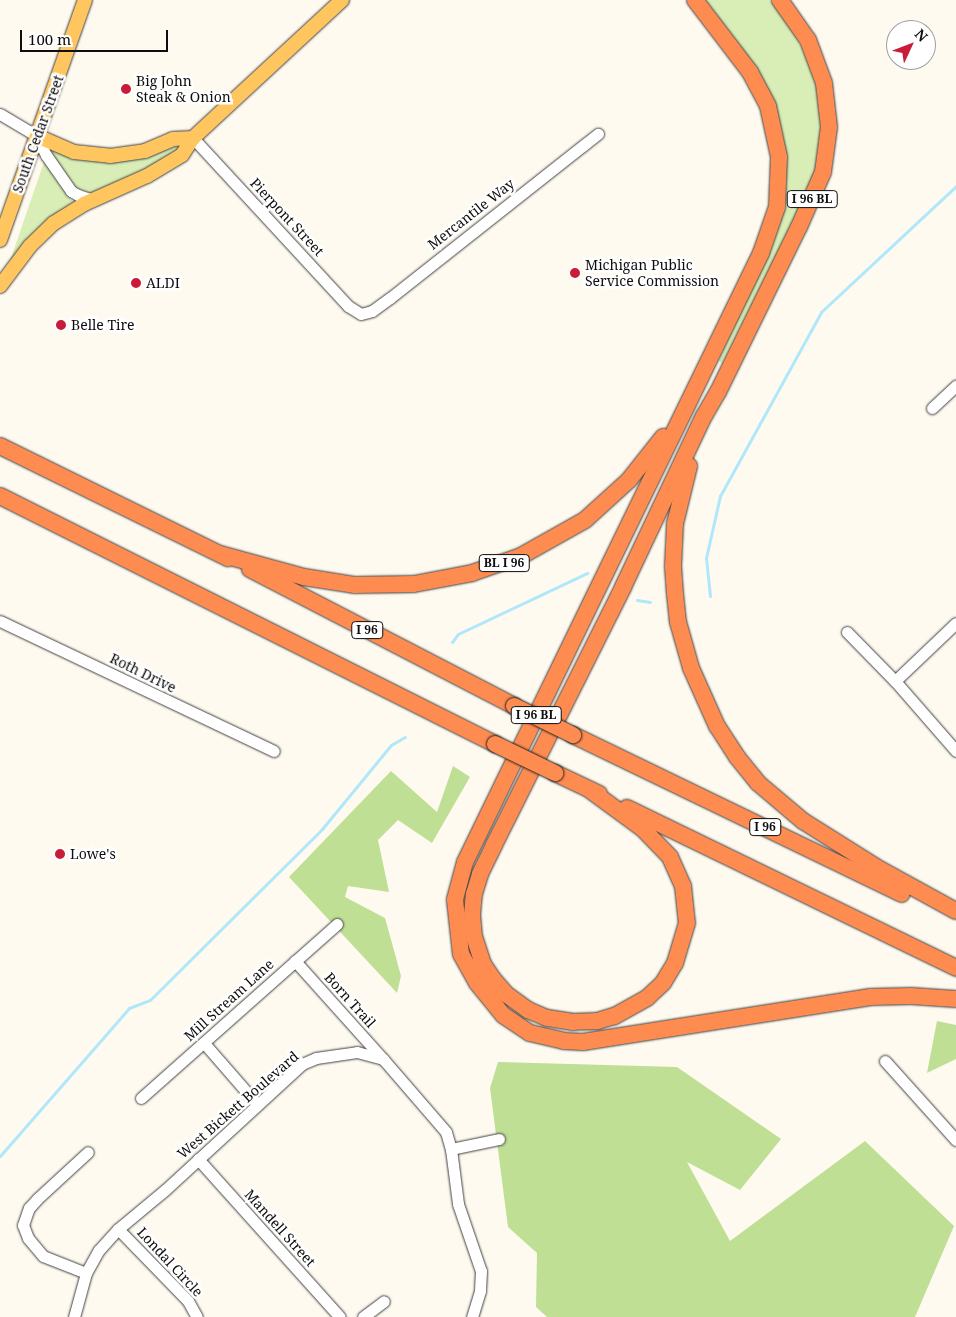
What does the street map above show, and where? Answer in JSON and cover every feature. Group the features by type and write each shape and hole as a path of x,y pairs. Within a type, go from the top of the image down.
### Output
{"highway":[{"name":"I 96 BL","path":"694,0 758,86 768,106 779,157 776,207 769,234 465,862 455,900 461,954 477,983 503,1015 530,1033 583,1042 864,998 911,996 956,1000"},
{"name":"I 96 BL","path":"590,790 643,829 670,857 683,886 687,923 675,964 653,993 635,1007 614,1016 598,1021 573,1022 547,1018 528,1010 507,995 493,979 483,964 474,937 472,915 474,894 480,874 494,845 624,588 704,416 718,392 810,204 823,172 828,150 828,108 820,70 808,40 780,0"},
{"name":"BL I 96","path":"220,554 304,577 355,585 384,586 443,580 500,564 541,546 585,520 629,480 661,440 707,364"},
{"name":"I 96 BL","path":"718,392 686,476 675,524 673,551 678,622 690,668 702,697 717,726 737,757 758,783 779,802 838,844 956,911"},
{"name":"I 96","path":"0,446 220,554 514,706 956,920"},
{"path":"0,496 495,744 956,968"}],"main road":[{"name":"South Cedar Street","path":"0,240 85,0"},
{"path":"0,286 24,254 43,233 70,212 142,179 182,155 193,138 342,0"},
{"path":"37,136 74,152 110,156 145,151 173,139 193,138"}],"street":[{"path":"0,114 37,136 46,155 71,191 93,200"},
{"name":"Mercantile Way","path":"361,314 372,311 390,298 598,134"},
{"name":"Pierpont Street","path":"193,138 348,306 361,314"},
{"path":"932,408 956,386"},
{"name":"Roth Drive","path":"0,621 274,752"},
{"path":"895,681 956,623"},
{"path":"847,632 895,681 956,751"},
{"name":"Mill Stream Lane","path":"141,1098 337,924"},
{"name":"Born Trail","path":"294,961 383,1059"},
{"path":"204,1043 257,1104"},
{"name":"West Bickett Boulevard","path":"74,1317 86,1273 99,1250 118,1228 198,1159 302,1064 316,1058 357,1052 383,1059"},
{"path":"383,1059 438,1120 446,1132 451,1149 458,1204 482,1271 480,1291 472,1317"},
{"path":"885,1061 956,1140"},
{"path":"451,1149 499,1139"},
{"path":"86,1273 43,1256 28,1238 24,1225 29,1208 88,1152"},
{"name":"Mandell Street","path":"198,1159 340,1317"},
{"name":"Londal Circle","path":"118,1228 188,1301 197,1317"},
{"path":"363,1317 384,1301"}],"green space":[{"path":"705,0 770,0 795,34 813,73 820,103 821,130 817,166 808,193 722,363 719,361 720,357 776,236 786,196 786,154 778,115 752,63"},
{"path":"175,145 179,149 151,168 91,193 76,189 50,153 52,151 69,156"},
{"path":"44,162 73,202 54,216 9,264"},
{"path":"453,766 470,777 432,843 398,820 378,840 389,892 348,886 345,897 385,918 401,976 397,993 289,877 391,771 437,812"},
{"path":"937,1021 956,1025 956,1059 927,1073"},
{"path":"498,1062 677,1067 781,1139 740,1190 687,1162 730,1241 865,1141 954,1226 915,1317 547,1317 536,1307 537,1253 508,1227 490,1088"}],"waterway":[{"path":"710,596 706,558 720,496 821,312 956,186"},
{"path":"452,642 458,634 587,573"},
{"path":"637,600 650,602"},
{"path":"0,1156 129,1008 150,1000 322,829 391,745 405,737"}],"place":[{"name":"Big John Steak & Onion","path":"126,89"},
{"name":"Michigan Public Service Commission","path":"575,273"},
{"name":"ALDI","path":"136,283"},
{"name":"Belle Tire","path":"61,325"},
{"name":"Lowe's","path":"60,854"}]}
